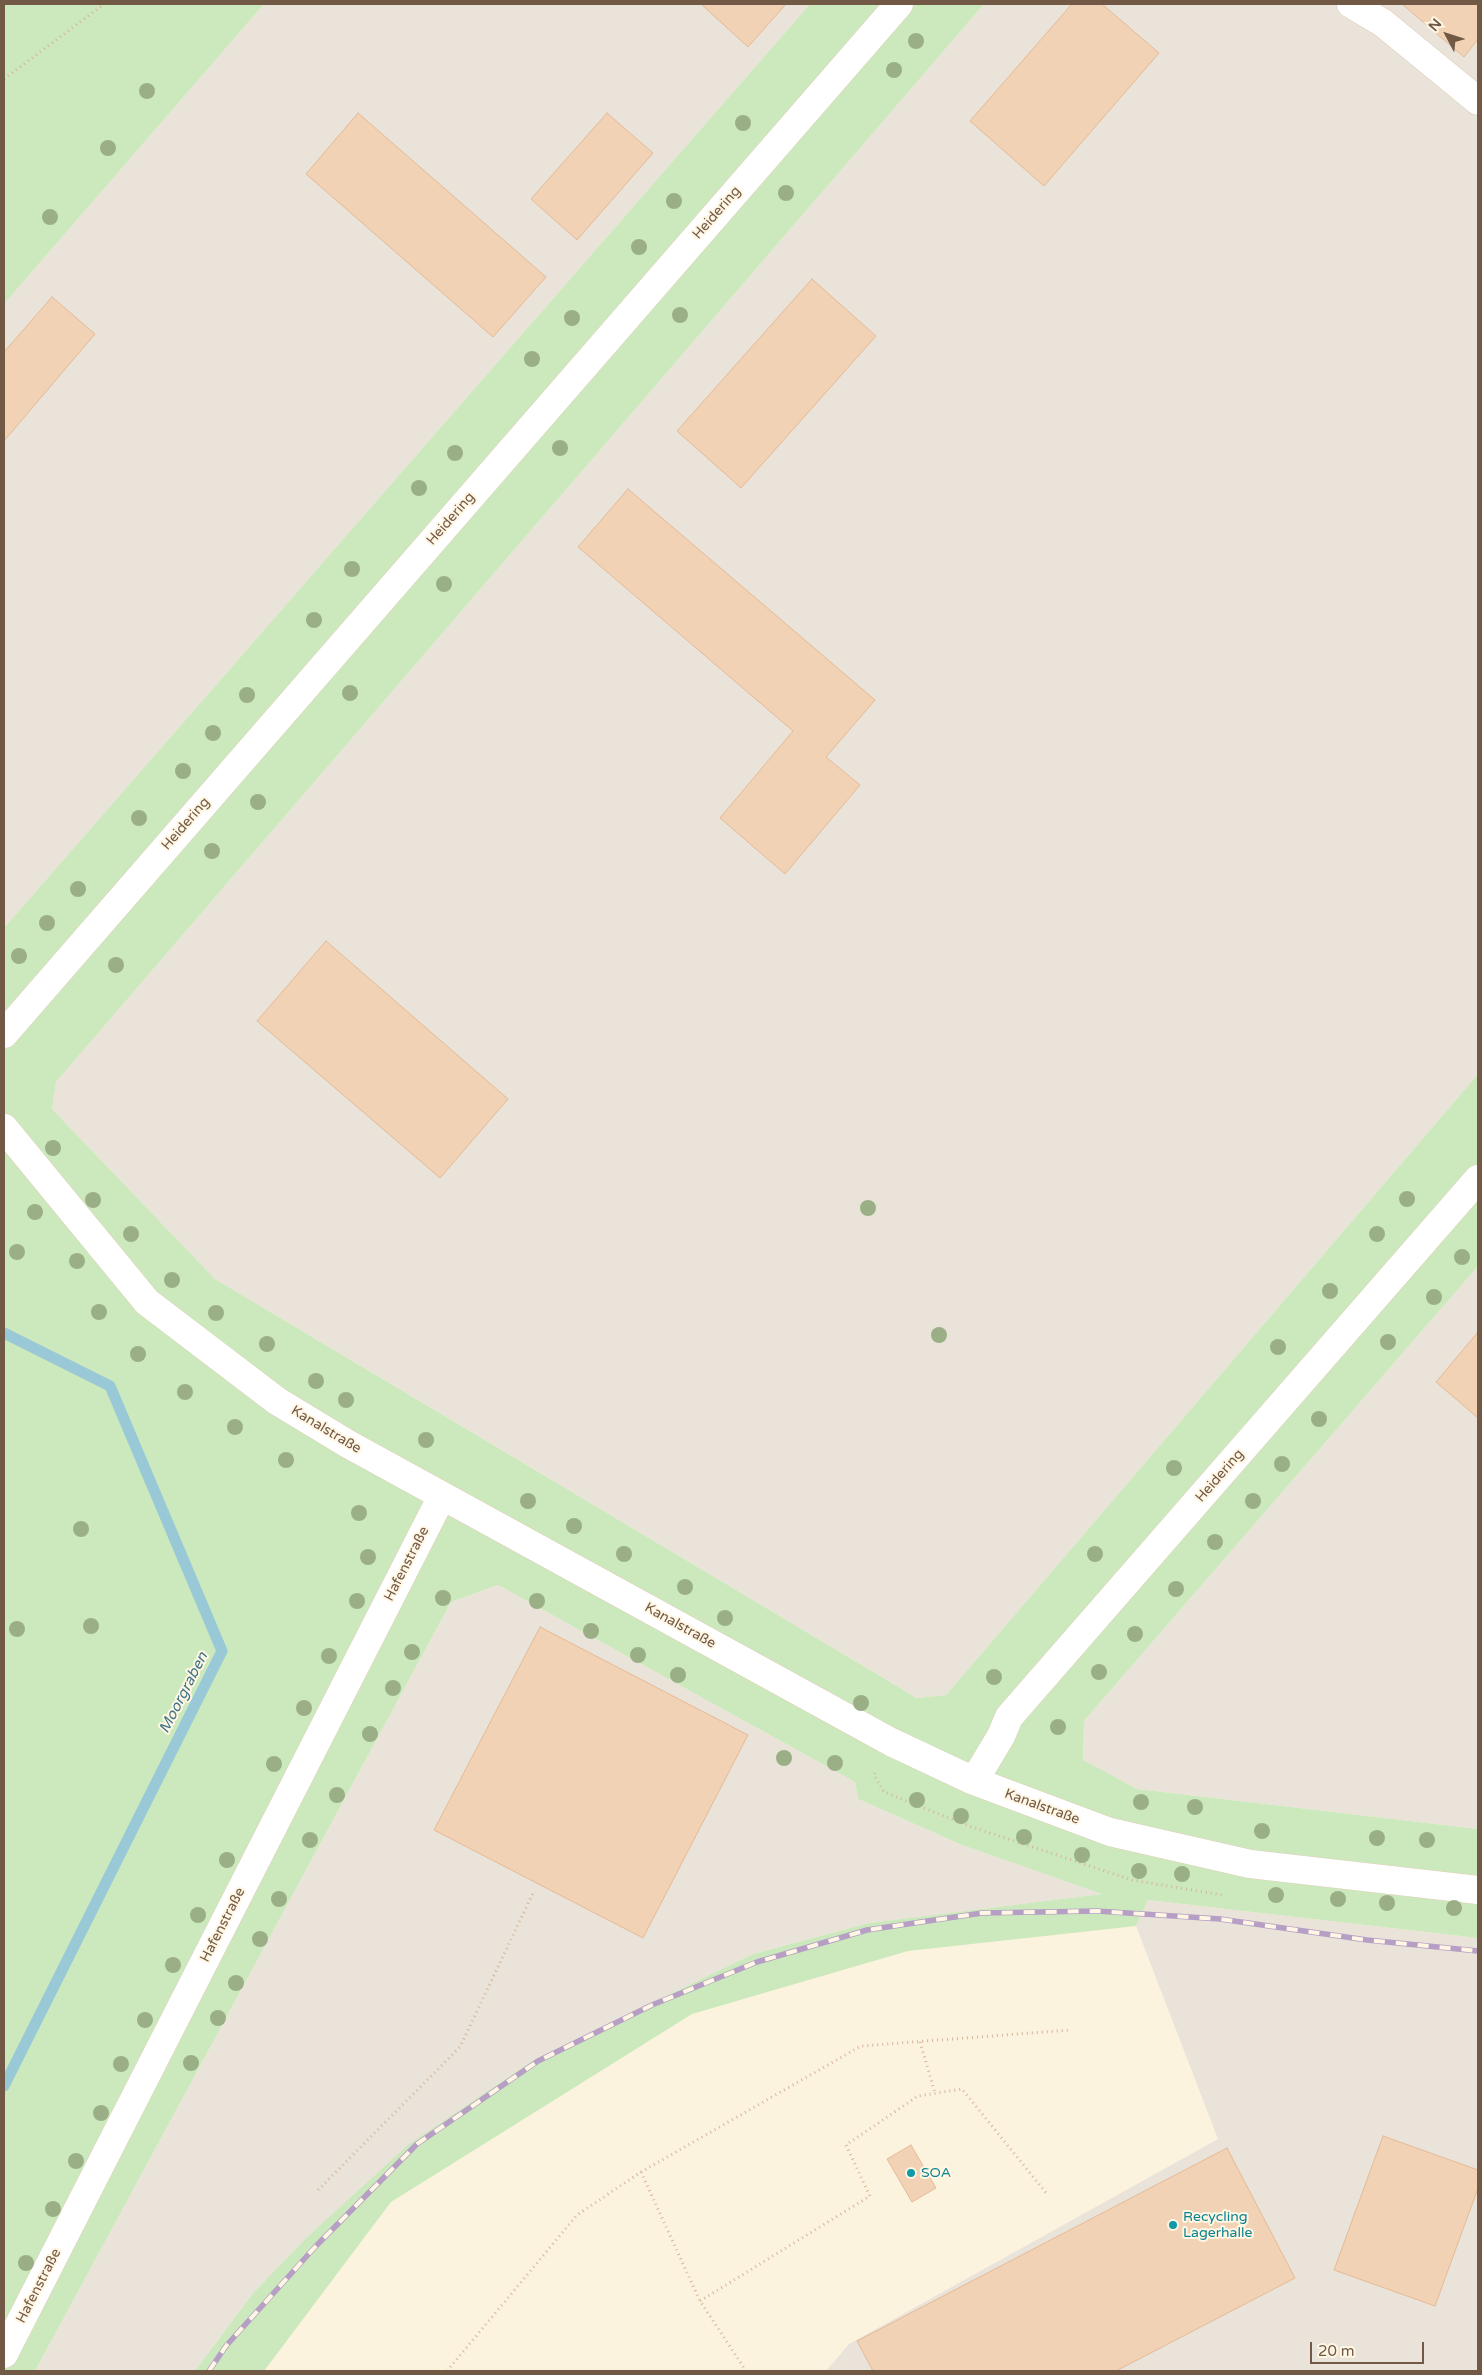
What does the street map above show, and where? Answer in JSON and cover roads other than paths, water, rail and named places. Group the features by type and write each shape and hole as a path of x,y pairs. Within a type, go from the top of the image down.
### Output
{"street":[{"name":"Heidering","path":"4,1034 899,4"},
{"path":"1351,4 1383,23 1478,101"},
{"name":"Kanalstraße","path":"4,1128 147,1302 277,1401 348,1444 891,1742 974,1781 1110,1832 1250,1864 1478,1890"},
{"name":"Heidering","path":"974,1781 1001,1736 1009,1718 1478,1179"},
{"name":"Hafenstraße","path":"4,2354 442,1496"}],"waterway":[{"name":"Moorgraben","path":"4,1333 110,1386 222,1651 4,2086"}],"railway":[{"path":"209,2371 226,2346 315,2247 417,2144 538,2061 652,2005 757,1962 867,1930 982,1913 1097,1911 1220,1919 1367,1940 1478,1951"}],"place":[{"name":"SOA","path":"911,2173"},
{"name":"Recycling Lagerhalle","path":"1173,2225"}]}
